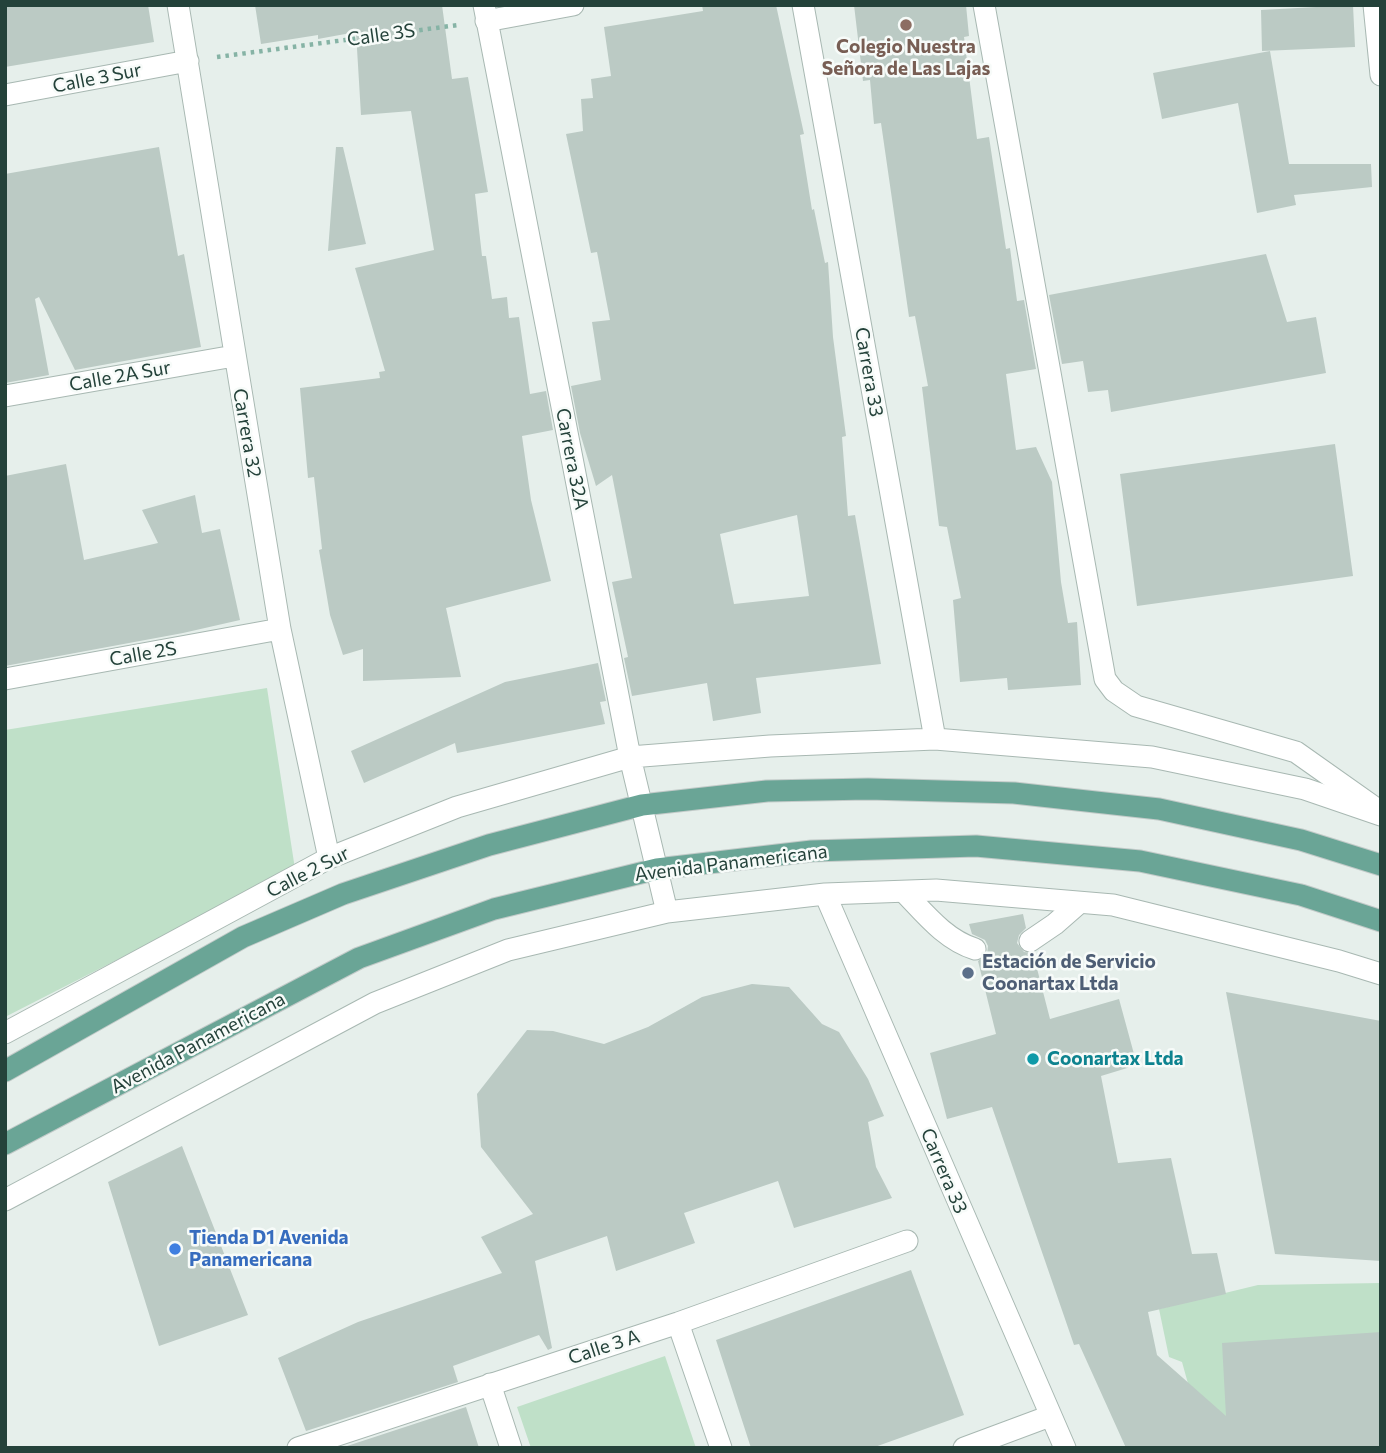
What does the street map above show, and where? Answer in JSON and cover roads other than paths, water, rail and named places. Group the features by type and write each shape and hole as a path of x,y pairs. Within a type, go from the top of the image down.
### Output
{"main road":[{"path":"5,1071 243,937 343,894 489,845 642,805 767,791 868,789 1014,793 1159,809 1301,840 1381,865"},
{"name":"Avenida Panamericana","path":"5,1144 359,958 494,909 657,869 812,851 976,846 1139,861 1301,894 1381,921"}],"street":[{"name":"Carrera 32","path":"178,5 280,629 329,858"},
{"path":"485,13 573,5"},
{"name":"Carrera 33","path":"803,5 935,739"},
{"path":"984,5 1105,679 1114,691 1136,706 1296,752 1381,813"},
{"path":"1374,5 1379,32 1381,75"},
{"name":"Carrera 32A","path":"485,13 630,757 667,912"},
{"name":"Calle 3 Sur","path":"5,95 188,61"},
{"name":"Calle 2A Sur","path":"5,396 234,356"},
{"name":"Calle 2S","path":"5,679 280,629"},
{"name":"Calle 2 Sur","path":"5,1033 329,858 457,807 630,757 770,746 935,739 1152,757 1305,789 1381,813"},
{"path":"5,1200 375,1003 508,950 667,912 825,894 936,890 1113,905 1339,961 1381,974"},
{"path":"905,893 930,920 960,944 975,949"},
{"name":"Carrera 33","path":"825,894 1065,1448"},
{"path":"1030,941 1079,903"},
{"name":"Calle 3 A","path":"298,1448 678,1323 907,1241"},
{"path":"678,1323 721,1448"},
{"path":"490,1384 511,1448"},
{"path":"964,1448 1050,1416"}],"place":[{"name":"Colegio Nuestra Señora de Las Lajas","path":"906,25"},
{"name":"Estación de Servicio Coonartax Ltda","path":"968,973"},
{"name":"Coonartax Ltda","path":"1033,1059"},
{"name":"Tienda D1 Avenida Panamericana","path":"175,1249"}]}
